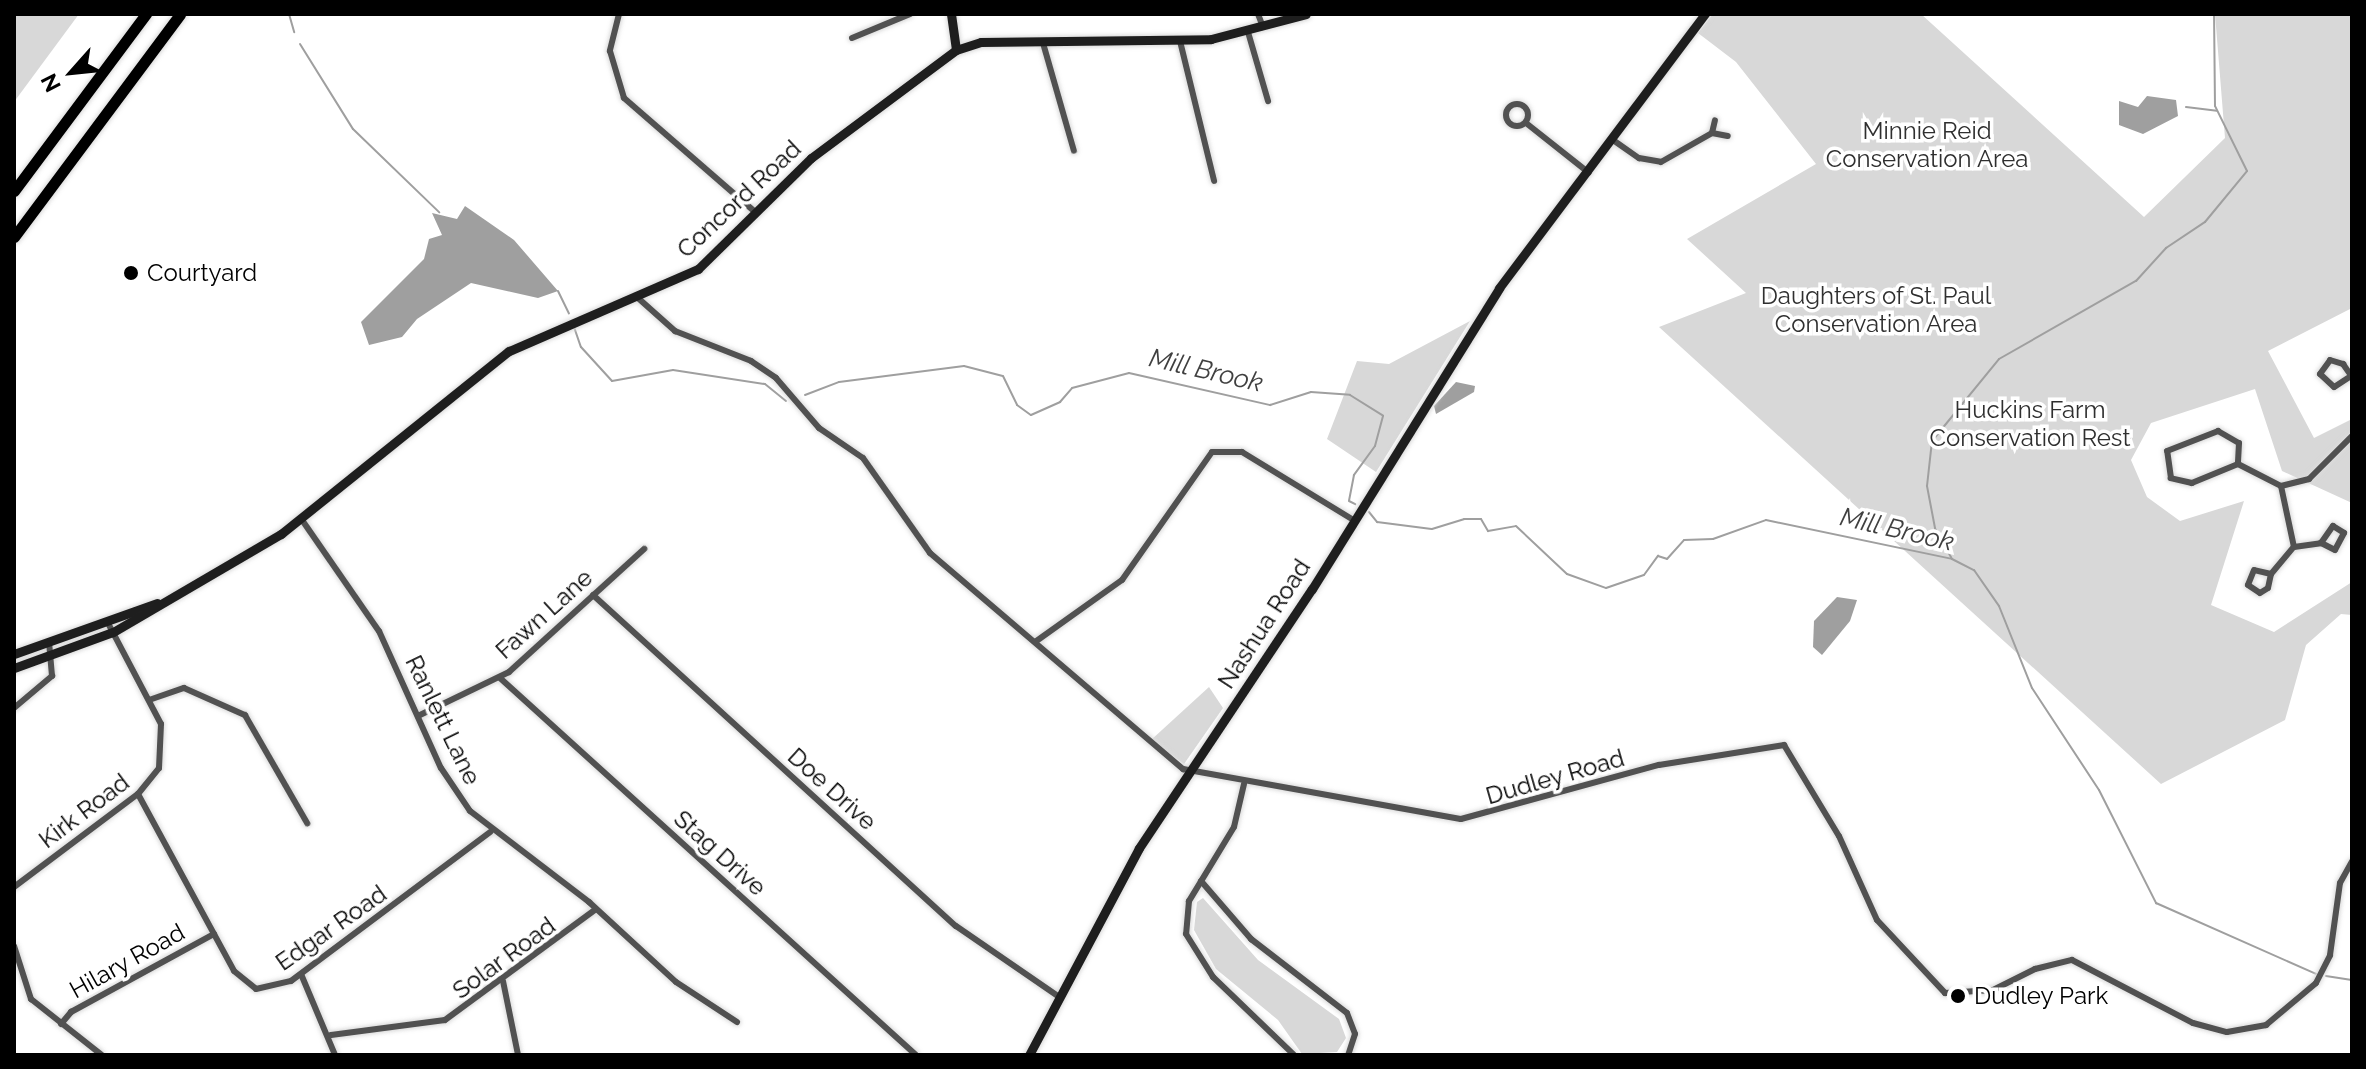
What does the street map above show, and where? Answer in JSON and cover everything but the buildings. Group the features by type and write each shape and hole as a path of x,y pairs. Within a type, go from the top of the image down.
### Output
{"highway":[{"path":"14,191 146,14"},
{"path":"14,237 180,14"}],"main road":[{"path":"951,14 956,50"},
{"name":"Concord Road","path":"14,668 53,658 164,601 302,520 509,351 638,298 710,260 811,158 956,50 981,42 1180,41 1248,32 1306,14"},
{"name":"Nashua Road","path":"1029,1055 1128,867 1355,521 1499,288 1589,173 1705,14"},
{"name":"Concord Road","path":"14,654 110,628"}],"street":[{"path":"619,14 610,51 624,98 755,212"},
{"path":"852,38 910,14"},
{"path":"1258,14 1263,27"},
{"path":"1248,32 1268,101"},
{"path":"1180,41 1214,181"},
{"path":"1043,43 1074,151"},
{"path":"1712,133 1715,120"},
{"path":"1526,123 1589,173"},
{"path":"1613,140 1639,158 1662,162 1712,133 1728,136"},
{"name":"Dudley Road","path":"638,298 675,331 751,361 776,378 819,428 863,458 915,539 1035,642 1139,738 1190,771 1244,784 1475,819 1659,765 1784,745 1839,836 1877,920 1945,993 1993,990 2035,969 2072,960 2193,1023 2227,1032 2266,1025 2316,983 2330,955 2340,883 2352,861"},
{"path":"2330,360 2343,364 2351,377 2334,387 2320,374 2330,360"},
{"path":"2238,464 2239,443 2218,431 2177,443 2165,464 2171,478 2183,483 2238,464 2281,486 2327,467 2352,436"},
{"path":"1035,642 1122,580 1212,452 1242,452 1355,521"},
{"path":"2281,486 2294,547"},
{"name":"Ranlett Lane","path":"302,520 373,621 451,786 490,832 596,909 676,982 737,1022"},
{"path":"2271,574 2254,570 2248,585 2260,593 2272,583 2271,574 2294,547 2321,543 2335,550 2344,533 2328,528 2321,543"},
{"name":"Fawn Lane","path":"418,716 500,678 644,549"},
{"name":"Doe Drive","path":"593,595 956,926 1058,996"},
{"name":"Kirk Road","path":"14,887 138,794 154,778 163,754 163,731 110,628"},
{"path":"14,708 52,676 53,658 49,643"},
{"name":"Stag Drive","path":"500,678 916,1055"},
{"path":"149,700 184,688 245,715 307,823"},
{"path":"1244,784 1234,827 1201,881 1185,915 1189,942 1213,977 1294,1055"},
{"name":"Edgar Road","path":"138,794 214,934 250,986 270,989 301,974 490,832"},
{"path":"1201,881 1251,939 1347,1013 1355,1034 1348,1055"},
{"name":"Solar Road","path":"331,1035 445,1020 503,981 596,909"},
{"name":"Hilary Road","path":"61,1024 214,934"},
{"path":"14,946 27,993 102,1055"},
{"path":"301,974 331,1035 335,1055"},
{"path":"503,981 518,1055"}],"green space":[{"path":"14,14 79,14 14,102"},
{"path":"1713,14 1921,14 2144,217 2225,138 2215,14 2352,14 2352,308 2268,351 2314,438 2352,419 2352,503 2282,471 2255,389 2151,423 2131,460 2147,497 2180,521 2244,501 2211,605 2274,632 2352,582 2352,615 2341,614 2306,645 2285,720 2161,784 1659,327 1746,293 1687,239 1816,164 1736,62 1698,33"},
{"path":"1470,321 1376,472 1327,439 1357,361 1389,364"},
{"path":"1209,687 1223,708 1184,764 1151,740"},
{"path":"1203,898 1258,960 1339,1019 1346,1038 1337,1052 1302,1054 1278,1020 1216,969 1194,930 1197,902"}],"shaded area":[{"path":"2147,96 2176,100 2178,116 2143,134 2119,125 2119,101 2138,107"},
{"path":"465,206 514,240 558,291 538,298 471,283 417,319 402,337 369,345 361,322 424,259 429,239 442,235 432,213 457,219"},
{"path":"1456,382 1475,386 1474,392 1436,414 1434,406"},
{"path":"1837,597 1857,600 1850,621 1822,655 1813,647 1814,621"}],"waterway":[{"name":"Mill Brook","path":"289,14 294,32"},
{"path":"1952,559 1935,528 1927,486 1932,441 1999,359 2136,281 2166,248 2205,222 2247,171 2215,106 2214,14"},
{"name":"Mill Brook","path":"300,44 353,129 439,212"},
{"path":"2186,107 2217,111"},
{"name":"Mill Brook","path":"558,291 569,314"},
{"name":"Mill Brook","path":"574,327 581,347 612,381 673,370 765,384 786,401"},
{"name":"Mill Brook","path":"805,395 839,382 964,366 1003,376 1017,405 1031,415 1060,402 1072,388 1129,373 1270,405 1311,392 1350,395 1383,416 1375,446 1354,475 1349,501 1355,504"},
{"name":"Mill Brook","path":"1369,512 1377,522 1432,529 1464,519 1481,519 1488,531 1516,526 1567,574 1606,588 1644,575 1658,556 1667,559 1684,540 1713,539 1766,520 1952,559 1974,570 1999,606 2032,688 2099,790 2156,903 2316,974"},
{"name":"Mill Brook","path":"2326,976 2352,980"}],"place":[{"name":"Courtyard","path":"131,273"},
{"name":"Dudley Park","path":"1958,996"}],"park label":[{"name":"Minnie Reid Conservation Area","path":"1927,145"},
{"name":"Daughters of St. Paul Conservation Area","path":"1876,310"},
{"name":"Huckins Farm Conservation Rest","path":"2030,424"}]}
